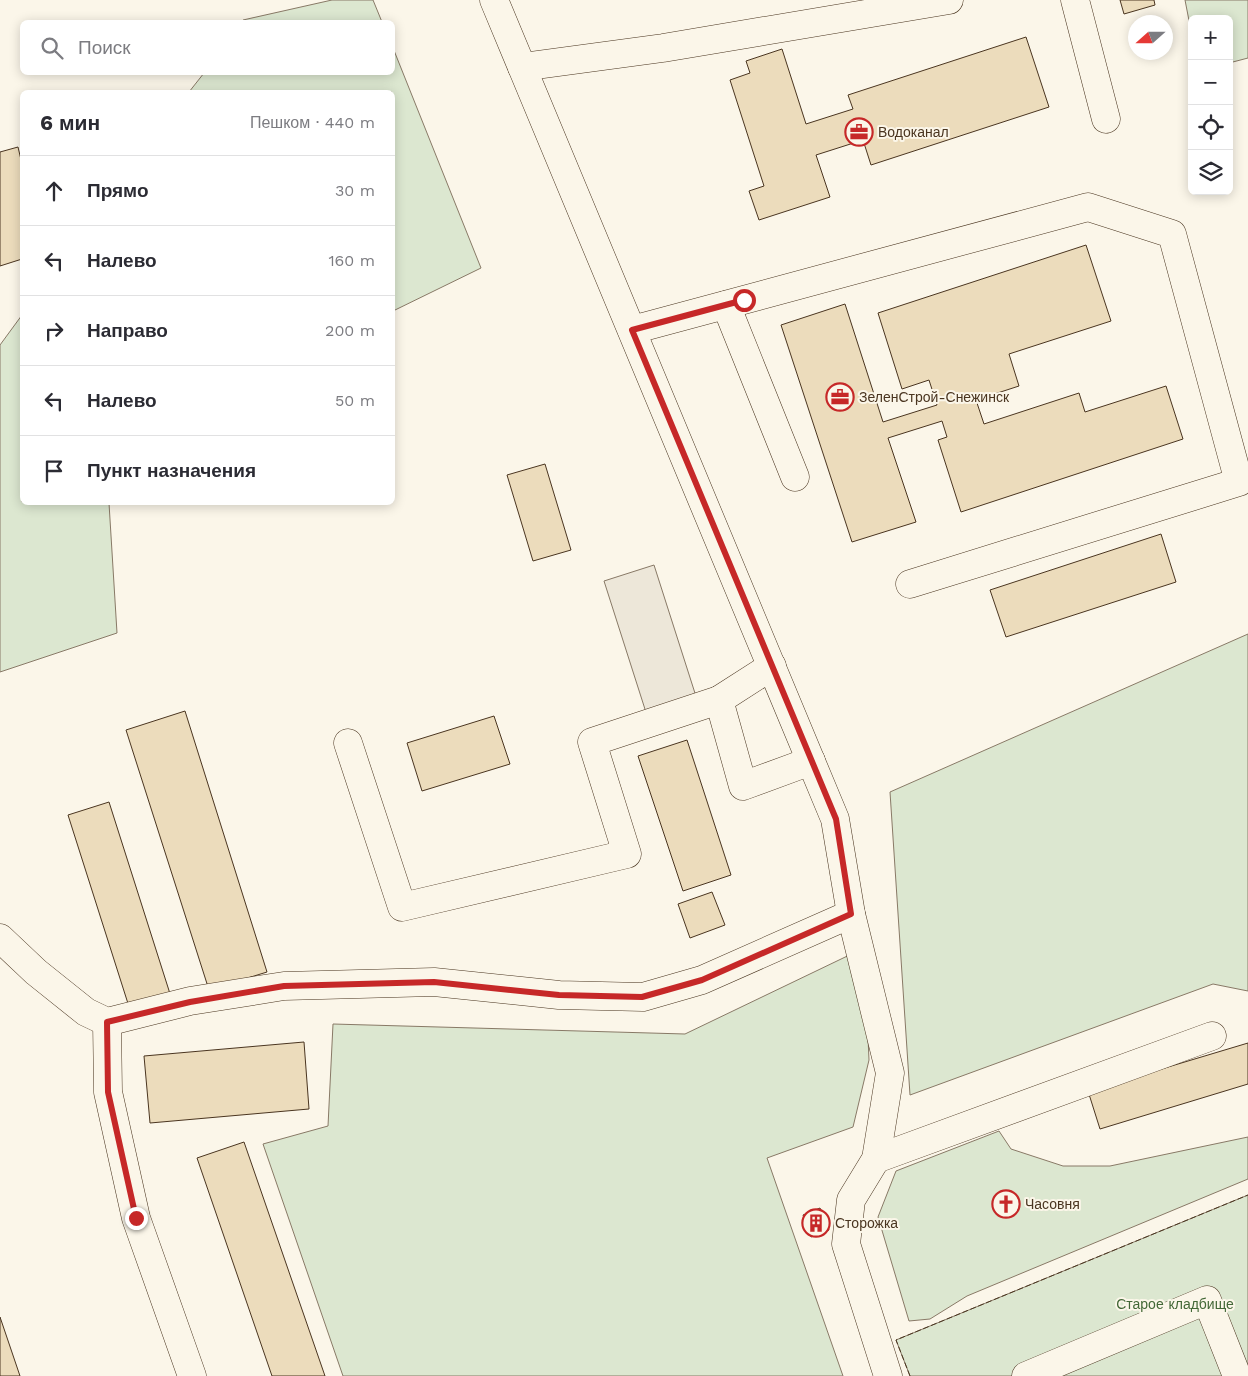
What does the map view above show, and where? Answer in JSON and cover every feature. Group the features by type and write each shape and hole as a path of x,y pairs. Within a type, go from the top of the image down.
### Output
{"lane":[{"path":"494,0 836,819 851,914 890,1073 876,1159 851,1200 846,1244 888,1376"},
{"path":"522,67 663,48 949,0"},
{"path":"1075,0 1106,119"},
{"path":"632,330 1088,207 1172,234 1243,480 910,584"},
{"path":"726,305 794,477"},
{"path":"348,743 402,907 627,854 592,742 719,700 772,666"},
{"path":"719,700 743,786 811,761"},
{"path":"0,938 36,972 86,1012 107,1022 190,1002 284,986 434,982 559,995 642,997 702,980 851,914"},
{"path":"107,1022 108,1092 136,1218 192,1376"},
{"path":"876,1159 1212,1036"},
{"path":"1026,1376 1207,1300 1237,1376"}],"green space":[{"path":"332,0 373,0 381,20 243,20"},
{"path":"1185,0 1248,0 1248,58 1233,62 1233,15 1188,15"},
{"path":"395,53 481,268 395,310 395,90 191,90 202,75 395,75"},
{"path":"20,318 20,505 109,505 117,633 0,672 0,345"},
{"path":"1248,634 1248,991 1213,984 910,1095 890,792"},
{"path":"864,948 869,1060 853,1127 767,1158 843,1376 343,1376 263,1144 328,1126 333,1024 685,1034"},
{"path":"999,1131 1011,1149 1063,1166 1110,1166 1248,1137 1248,1179 967,1296 930,1319 909,1321 878,1217 896,1171"},
{"name":"Старое кладбище","path":"1248,1195 1248,1376 910,1376 896,1340"}],"shaded area":[{"path":"654,565 701,712 651,728 604,581"}],"building":[{"path":"1120,0 1154,0 1155,5 1124,14"},
{"name":"Водоканал","path":"1026,37 1049,107 871,165 863,140 816,155 830,197 759,220 749,191 764,186 730,80 750,73 746,61 782,49 806,124 853,109 848,95"},
{"path":"18,147 20,156 20,260 0,266 0,152"},
{"name":"ЗеленСтрой-Снежинск","path":"1086,245 1111,321 1009,354 1019,386 976,400 984,424 1079,393 1085,412 1166,386 1183,439 961,512 938,440 947,437 942,421 888,438 916,522 852,542 781,325 845,304 883,422 937,405 929,380 902,389 878,313"},
{"path":"545,464 571,550 533,561 507,475"},
{"path":"1161,534 1176,582 1006,637 990,590"},
{"path":"185,711 267,972 209,990 126,730"},
{"path":"494,716 510,764 422,791 407,743"},
{"path":"687,740 731,875 683,891 638,756"},
{"path":"109,802 172,1000 131,1013 68,815"},
{"path":"712,892 725,925 690,938 678,904"},
{"path":"304,1042 309,1109 150,1123 144,1056"},
{"path":"1248,1043 1248,1084 1100,1129 1088,1091"},
{"path":"244,1142 325,1376 272,1376 197,1158"},
{"name":"Сторожка","path":"820,1208 829,1230 811,1237 803,1215"},
{"path":"0,1317 20,1376 0,1376"}],"fence":[{"path":"910,1376 896,1340 1248,1195"}],"place":[{"name":"Водоканал","path":"859,132"},
{"name":"ЗеленСтрой-Снежинск","path":"840,397"},
{"name":"Часовня","path":"1006,1204"},
{"name":"Сторожка","path":"816,1223"}],"route":[{"path":"136,1218 108,1092 107,1022 190,1002 284,986 434,982 559,995 642,997 702,980 851,914 836,819 632,330 744,300"}]}
